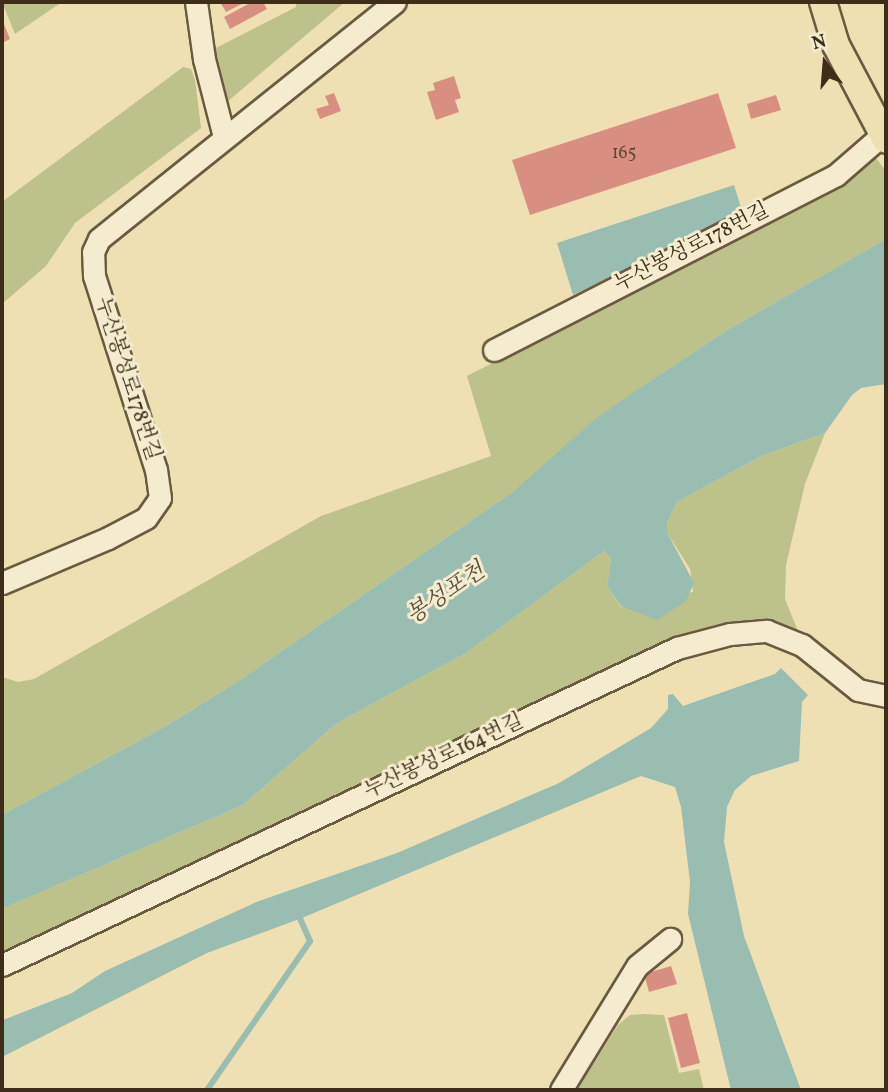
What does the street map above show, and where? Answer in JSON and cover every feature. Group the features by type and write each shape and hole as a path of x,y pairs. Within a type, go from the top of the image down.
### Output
{"main road":[{"path":"822,2 835,45 884,137"}],"lane":[{"path":"195,2 204,59 224,137"},
{"name":"누산봉성로178번길","path":"2,583 108,538 156,509 160,498 156,470 94,276 93,252 115,224 395,2"},
{"name":"누산봉성로178번길","path":"494,350 836,175 884,137"},
{"name":"누산봉성로164번길","path":"2,965 677,648 730,634 767,631 802,645 858,690 886,696"},
{"path":"561,1090 637,966 670,939"}],"green space":[{"path":"2,2 62,2 15,34"},
{"path":"296,2 345,2 227,102 212,50 296,7"},
{"path":"183,67 191,69 195,80 201,128 75,223 46,266 2,304 2,202"},
{"path":"876,158 886,171 886,239 729,329 644,385 514,491 237,682 166,726 2,815 2,677 18,682 34,679 321,516 491,456 467,376 819,196"},
{"path":"825,433 805,484 786,565 785,599 798,631 779,625 726,625 650,649 2,956 2,909 243,805 337,723 466,653 604,551 611,559 607,586 621,607 693,592 690,569 668,534 667,523 677,502 761,456"},
{"path":"630,1015 664,1015 679,1073 699,1069 704,1090 578,1088 618,1025"}],"water":[{"path":"734,185 743,214 573,295 557,243"},
{"name":"봉성포천","path":"886,239 886,384 861,388 852,395 825,433 761,456 677,502 667,523 668,534 694,583 686,601 657,620 621,606 607,586 611,559 604,551 466,653 337,723 243,805 2,909 2,815 166,726 237,682 514,491 594,420 644,385 729,329"},
{"path":"781,668 808,695 802,702 799,761 751,776 735,790 727,807 724,842 744,936 801,1090 731,1090 688,914 690,882 681,807 675,787 641,776 302,918 207,953 2,1057 3,1020 72,993 105,971 259,901 397,853 559,783 651,728 668,709 668,695 673,694 683,706 775,674"}],"building":[{"path":"220,2 246,2 226,12"},
{"path":"252,2 263,2 267,9 230,29 224,17"},
{"path":"2,19 10,39 2,43"},
{"path":"454,76 461,98 455,100 459,112 436,120 427,92 435,90 433,83"},
{"path":"334,93 341,111 320,119 316,109 329,105 325,96"},
{"path":"718,93 736,148 530,215 512,160"},
{"path":"776,95 781,110 751,119 747,104"},
{"path":"671,966 677,984 649,992 644,974"},
{"path":"687,1013 700,1063 681,1068 668,1018"}],"waterway":[{"path":"207,1090 310,941 298,914"}]}
